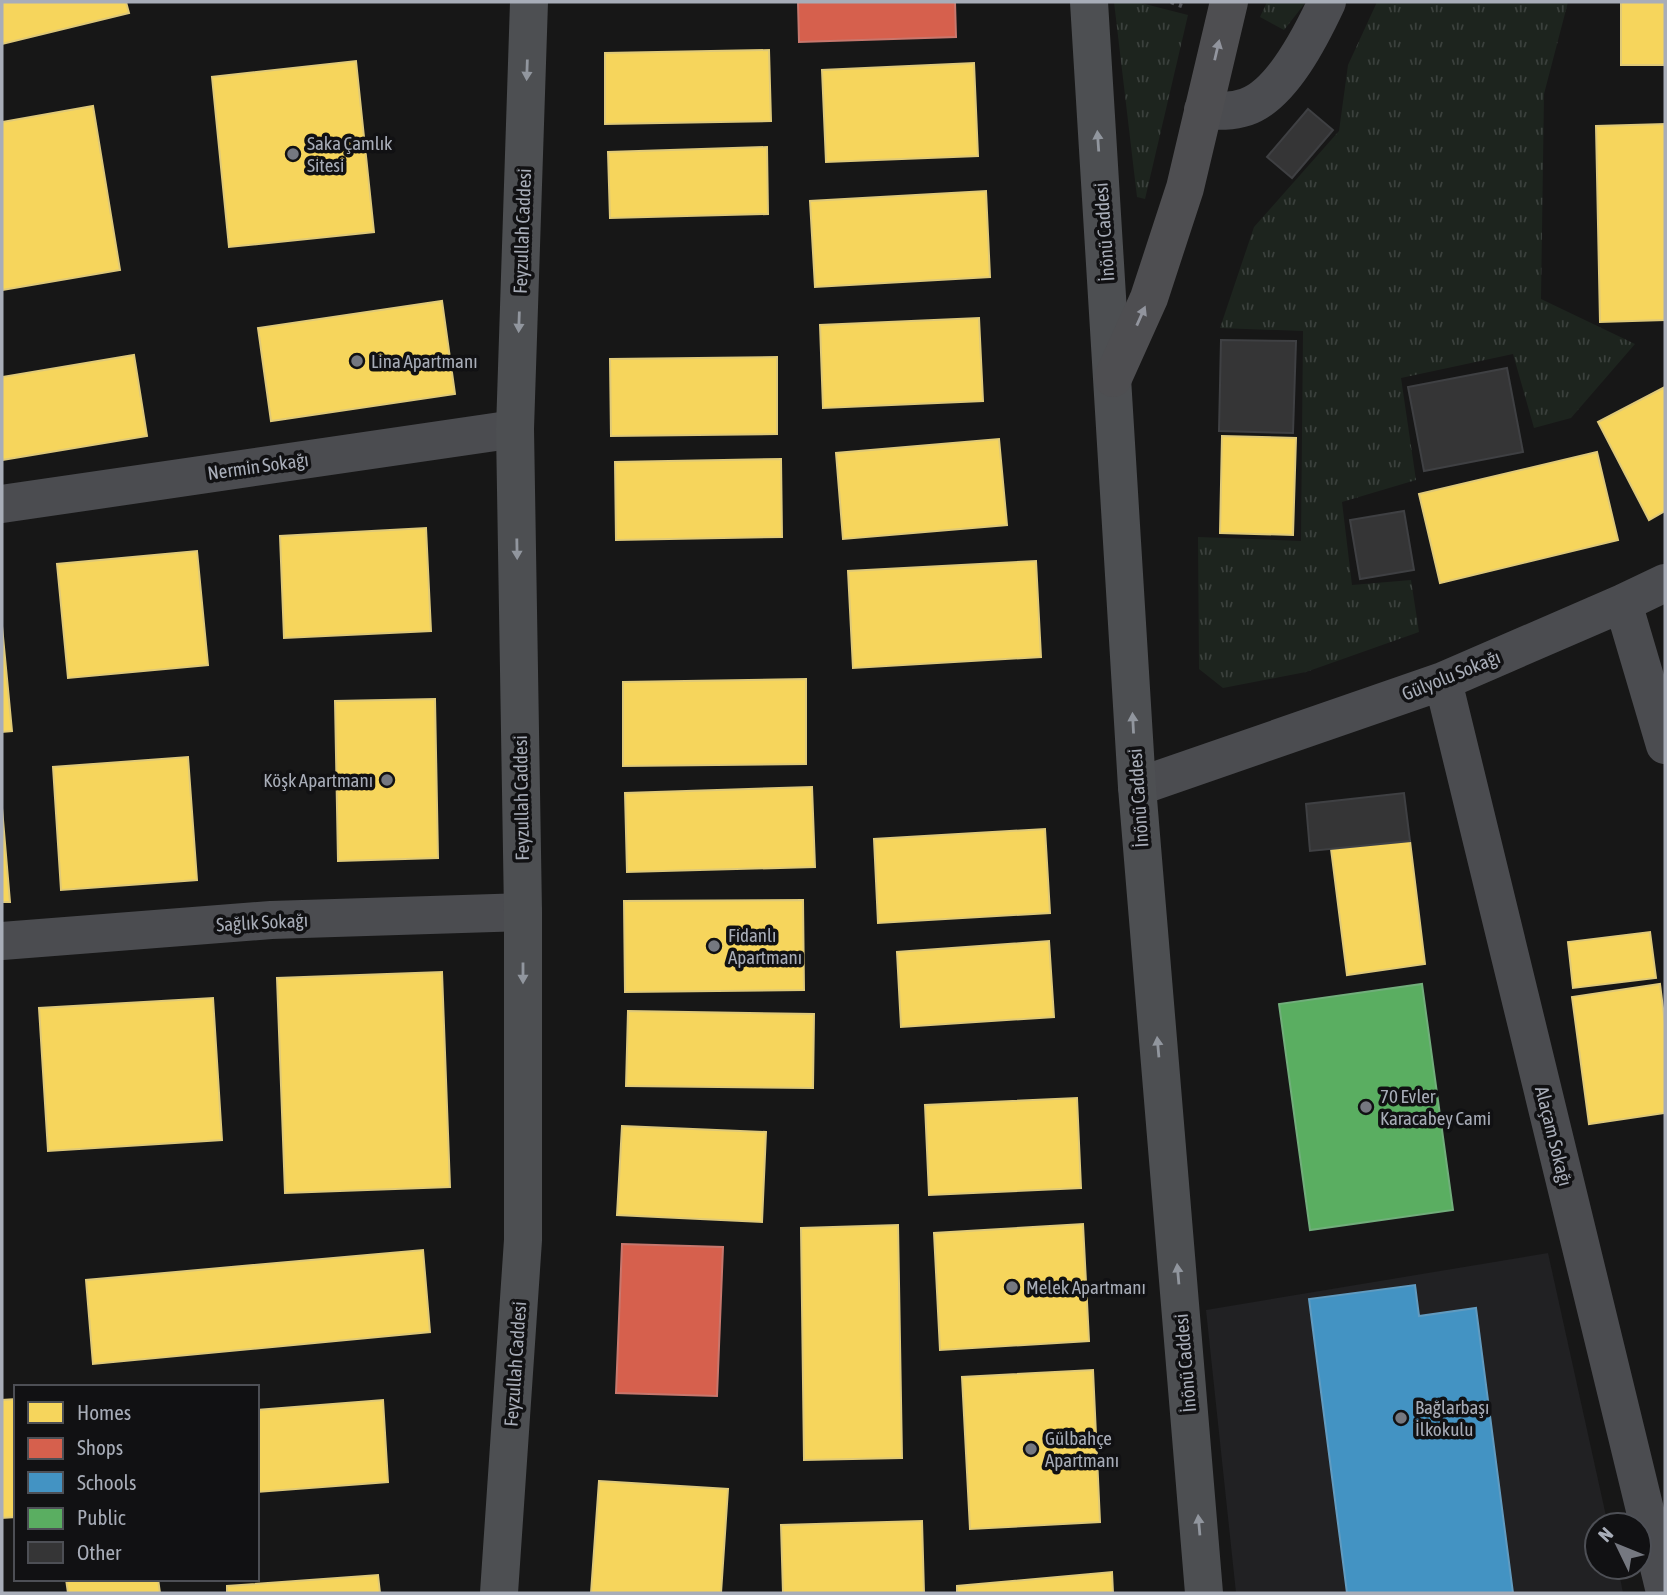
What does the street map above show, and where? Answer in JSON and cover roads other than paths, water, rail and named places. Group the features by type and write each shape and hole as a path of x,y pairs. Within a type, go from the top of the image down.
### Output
{"highway":[{"path":"1113,378 1149,299 1185,188 1229,2"}],"main road":[{"name":"Feyzullah Caddesi","path":"499,1593 523,1240 523,912 515,429 529,2"},
{"name":"İnönü Caddesi","path":"1089,2 1137,787 1204,1593"}],"street":[{"path":"1203,110 1228,112 1249,107 1263,97 1279,82 1313,33 1327,2"},
{"name":"Nermin Sokağı","path":"2,504 515,429"},
{"name":"Gülyolu Sokağı","path":"1137,787 1443,681 1665,583"},
{"path":"1623,603 1665,745"},
{"name":"Alaçam Sokağı","path":"1443,681 1665,1592"},
{"name":"Sağlık Sokağı","path":"2,941 271,920 523,912"}],"place":[{"name":"Saka Çamlık Sitesi","path":"293,154"},
{"name":"Lina Apartmanı","path":"357,361"},
{"name":"Köşk Apartmanı","path":"387,780"},
{"name":"Fidanlı Apartmanı","path":"714,946"},
{"name":"70 Evler Karacabey Cami","path":"1366,1107"},
{"name":"Melek Apartmanı","path":"1012,1287"},
{"name":"Bağlarbaşı İlkokulu","path":"1401,1418"},
{"name":"Gülbahçe Apartmanı","path":"1031,1449"}]}
